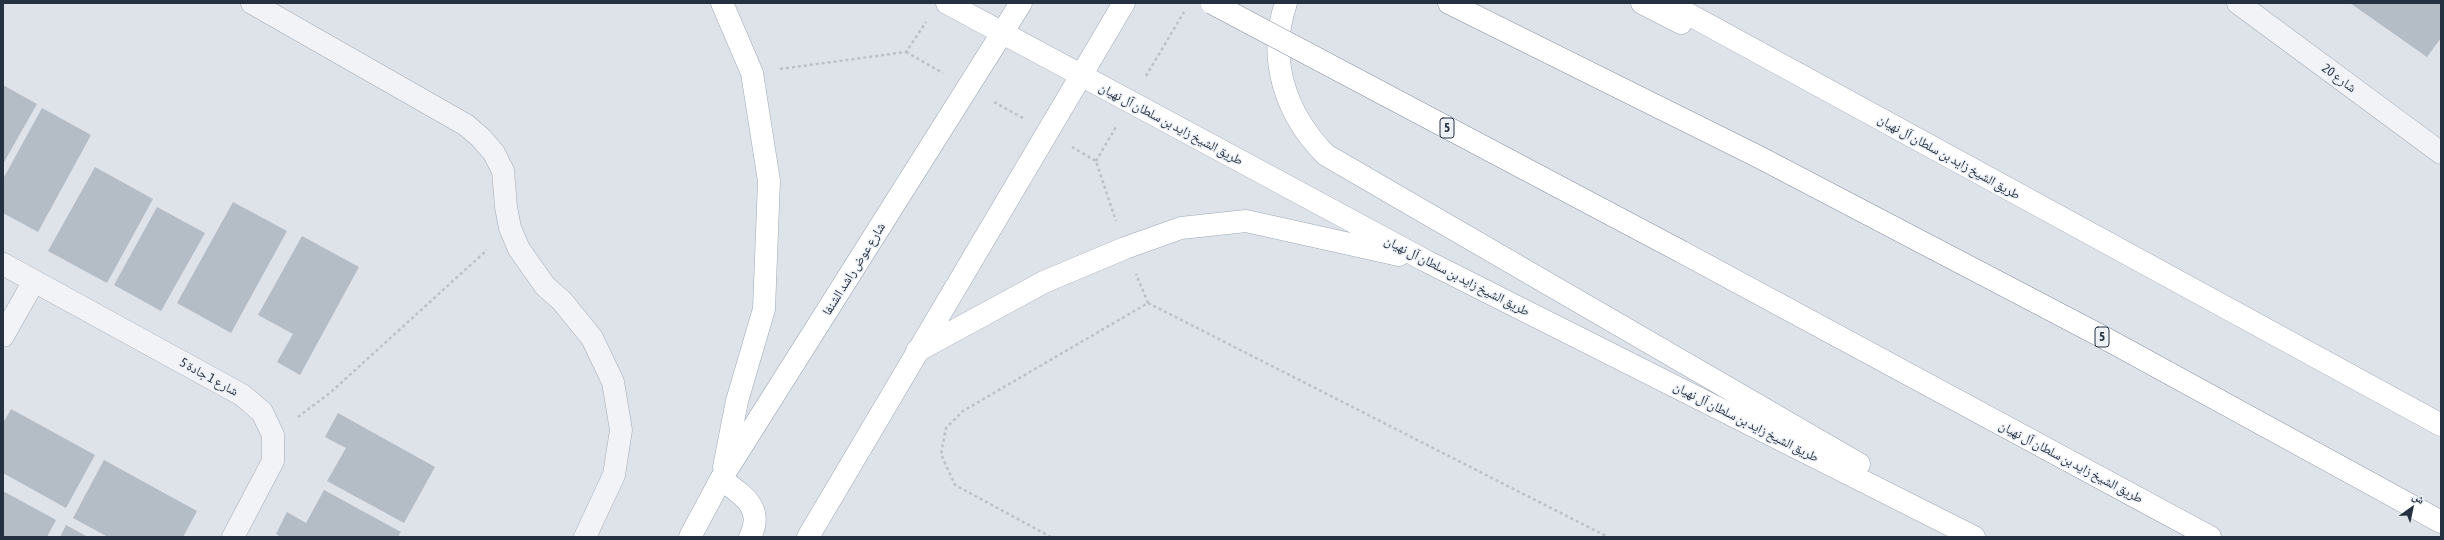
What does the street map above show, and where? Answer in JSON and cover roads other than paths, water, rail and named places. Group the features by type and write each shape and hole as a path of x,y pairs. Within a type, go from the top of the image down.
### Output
{"main road":[{"path":"722,3 752,73 769,181 764,309 737,401 721,479 748,500 752,508 755,525 750,537"},
{"name":"شارع عوض راشد الشنفا","path":"690,537 721,479 1022,3"},
{"path":"808,537 916,352 1124,3"},
{"name":"طريق الشيخ زايد بن سلطان آل نهيان","path":"1212,3 1682,252 2210,537"},
{"path":"1286,3 1280,19 1277,54 1284,92 1301,126 1326,155 1985,537"},
{"name":"5","path":"1449,3 1759,157 2101,336 2441,522"},
{"path":"1642,3 2184,285"},
{"name":"طريق الشيخ زايد بن سلطان آل نهيان","path":"1668,3 2441,425"},
{"name":"طريق الشيخ زايد بن سلطان آل نهيان","path":"938,9 1003,33 1426,261 1974,537"},
{"path":"916,352 1044,282 1125,248 1181,228 1246,221 1426,261"}],"street":[{"path":"252,3 466,125 481,138 494,153 503,171 510,228 519,250 530,269 592,338 613,382 621,430 614,475 585,537"},
{"name":"شارع 20","path":"2238,3 2441,153"},
{"name":"شارع 1 جادة 5","path":"3,264 242,395 262,412 273,435 273,461 233,537"},
{"path":"3,336 34,281"}]}
